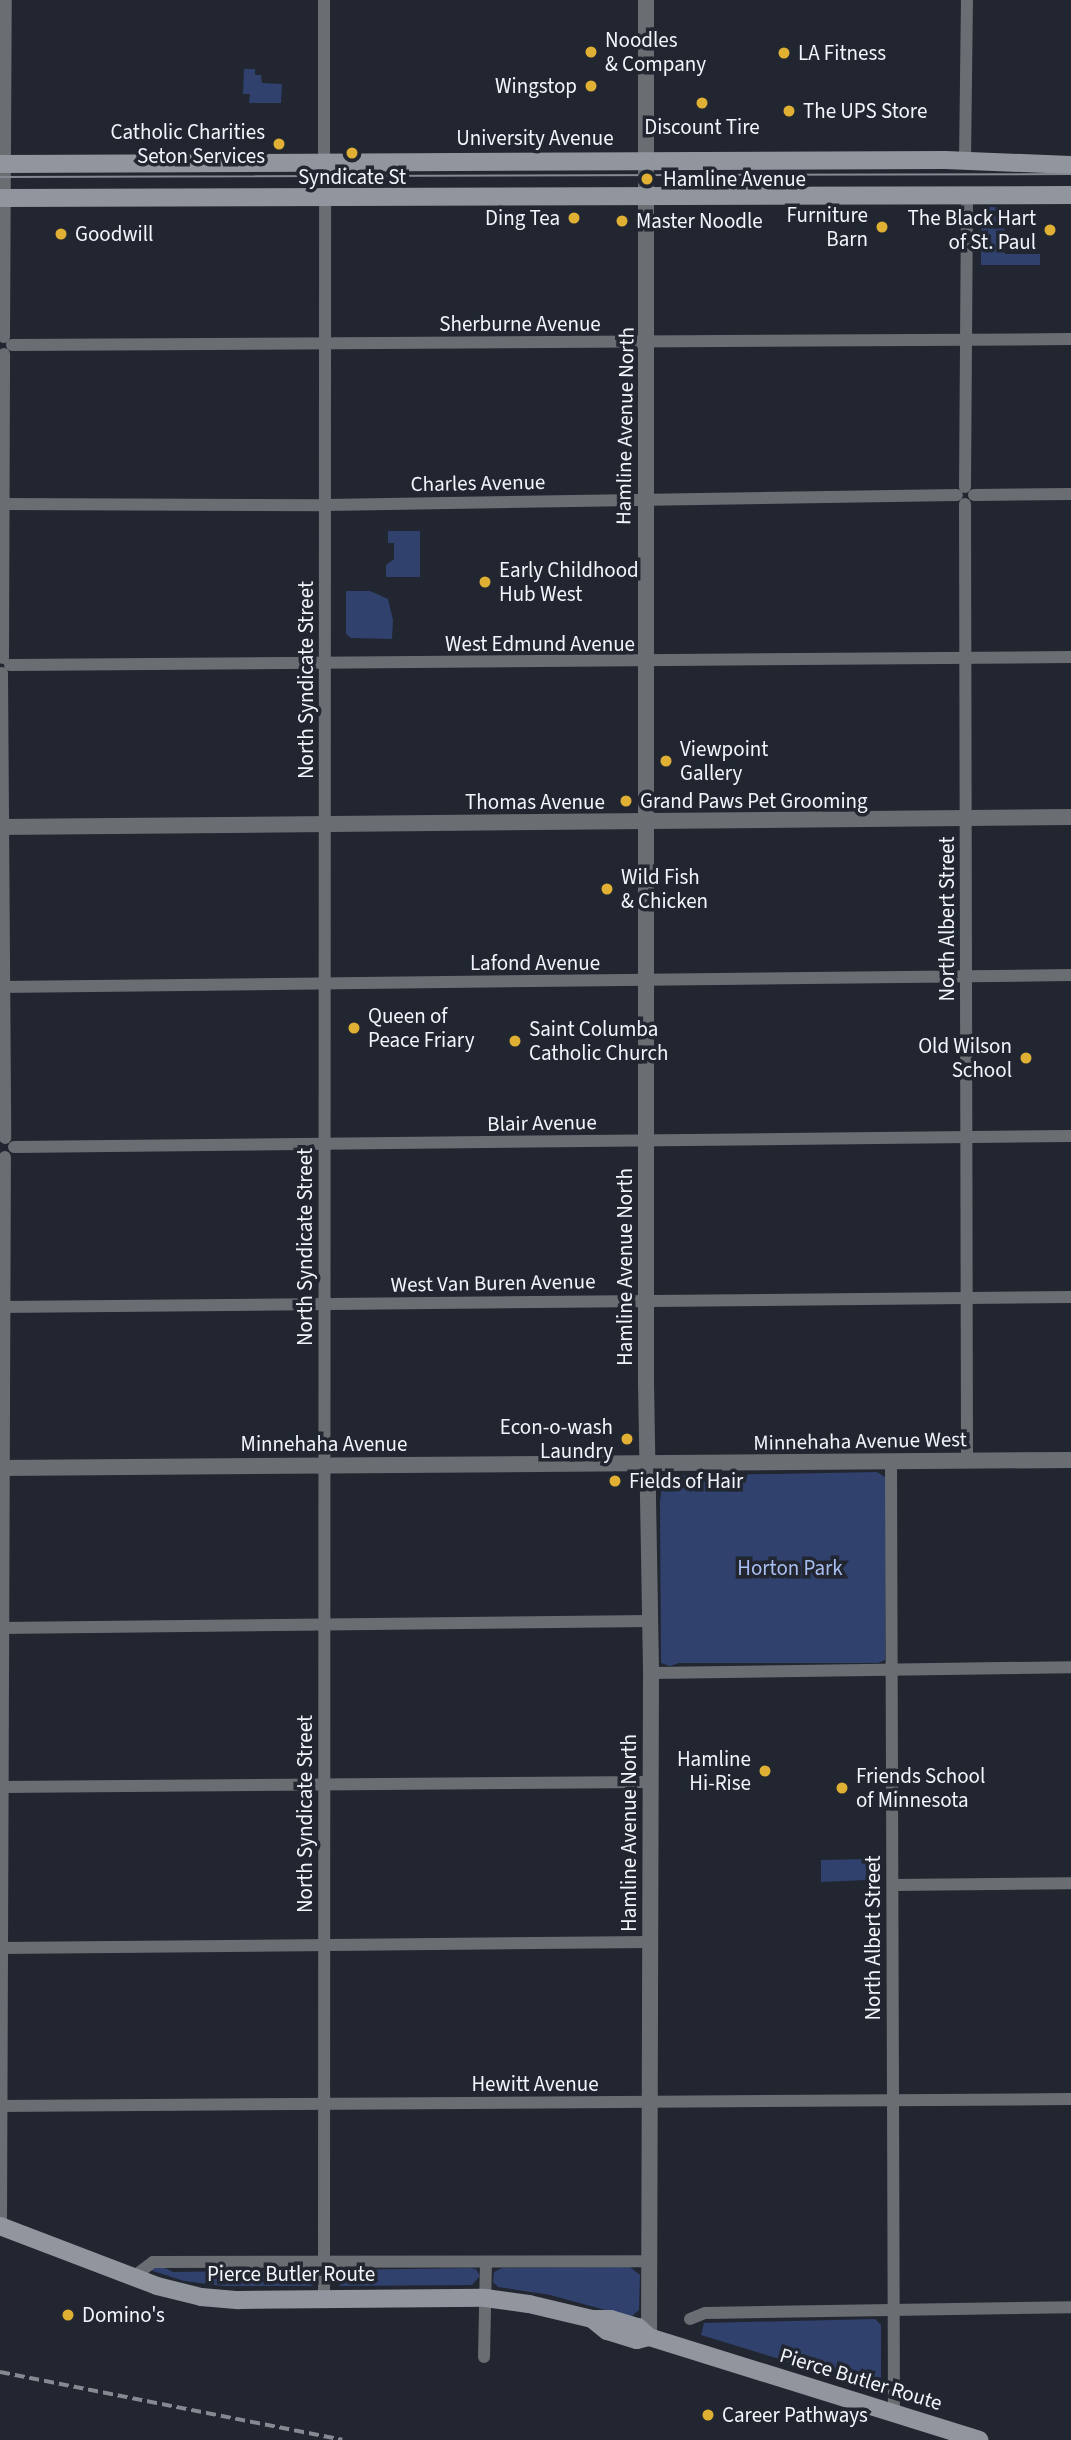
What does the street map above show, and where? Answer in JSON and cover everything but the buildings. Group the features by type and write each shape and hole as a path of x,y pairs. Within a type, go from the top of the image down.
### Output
{"main road":[{"name":"University Avenue","path":"2,164 648,160 1071,164"},
{"path":"2,198 1071,194"},
{"name":"Pierce Butler Route","path":"0,2226 174,2291 216,2299 485,2298 539,2306 592,2319 611,2319 634,2326 649,2337 979,2440"}],"street":[{"path":"0,2226 2,1307 5,1148 2,987 2,164 6,0"},
{"path":"324,0 324,162"},
{"path":"646,0 648,160"},
{"path":"965,161 967,0"},
{"name":"Hamline Avenue North","path":"648,160 645,982 651,1621 649,2337"},
{"name":"North Albert Street","path":"967,195 967,1461"},
{"name":"North Syndicate Street","path":"324,2298 326,197"},
{"name":"Sherburne Avenue","path":"4,345 1071,339"},
{"name":"Charles Avenue","path":"2,504 326,505 645,498 1071,494"},
{"name":"West Edmund Avenue","path":"3,665 326,665 1071,657"},
{"name":"Thomas Avenue","path":"2,827 1071,817"},
{"name":"Lafond Avenue","path":"2,987 645,982 1071,975"},
{"name":"Blair Avenue","path":"5,1148 1071,1136"},
{"name":"West Van Buren Avenue","path":"2,1307 1071,1297"},
{"name":"Minnehaha Avenue West","path":"648,1463 1071,1460"},
{"name":"North Albert Street","path":"891,1462 894,2413"},
{"name":"Minnehaha Avenue","path":"2,1468 648,1463"},
{"path":"1,1628 651,1621"},
{"path":"651,1673 1071,1667"},
{"path":"1,1787 650,1782"},
{"path":"893,1885 1071,1883"},
{"path":"1,1948 650,1942"},
{"name":"Hewitt Avenue","path":"1,2106 1071,2099"},
{"path":"133,2277 148,2264 162,2263 649,2260"},
{"path":"484,2357 486,2262"},
{"path":"690,2319 705,2313 1071,2307"}],"green space":[{"path":"244,69 255,69 255,75 261,75 262,83 282,84 281,103 249,103 250,94 243,94"},
{"path":"981,207 1004,207 1005,254 1040,254 1040,265 981,265"},
{"path":"388,531 420,531 420,577 386,577 386,565 394,559 394,543 388,543"},
{"path":"346,591 370,591 388,599 393,620 392,639 351,638 346,634"},
{"name":"Horton Park","path":"877,1472 885,1477 886,1483 885,1660 878,1663 679,1663 670,1666 661,1663 660,1502 663,1476"},
{"path":"866,1859 866,1880 821,1882 821,1860"},
{"path":"161,2266 173,2272 311,2270 318,2279 312,2286 223,2286 184,2281 150,2270"},
{"path":"630,2267 640,2275 639,2310 631,2317 550,2295 498,2287 493,2282 494,2272 502,2268"},
{"path":"476,2269 480,2276 472,2285 340,2286 333,2278 338,2270"},
{"path":"875,2319 881,2325 881,2383 877,2389 701,2335 704,2323"}],"tram line":[{"path":"0,177 1071,174"}],"railway":[{"path":"0,2372 342,2440"}],"place":[{"name":"Noodles & Company","path":"591,52"},
{"name":"LA Fitness","path":"784,53"},
{"name":"Wingstop","path":"591,86"},
{"name":"Discount Tire","path":"702,103"},
{"name":"The UPS Store","path":"789,111"},
{"name":"Catholic Charities Seton Services","path":"279,144"},
{"name":"Syndicate St","path":"352,153"},
{"name":"Hamline Avenue","path":"647,179"},
{"name":"Ding Tea","path":"574,218"},
{"name":"Master Noodle","path":"622,221"},
{"name":"Furniture Barn","path":"882,227"},
{"name":"The Black Hart of St. Paul","path":"1050,230"},
{"name":"Goodwill","path":"61,234"},
{"name":"Early Childhood Hub West","path":"485,582"},
{"name":"Viewpoint Gallery","path":"666,761"},
{"name":"Grand Paws Pet Grooming","path":"626,801"},
{"name":"Wild Fish & Chicken","path":"607,889"},
{"name":"Queen of Peace Friary","path":"354,1028"},
{"name":"Saint Columba Catholic Church","path":"515,1041"},
{"name":"Old Wilson School","path":"1026,1058"},
{"name":"Econ-o-wash Laundry","path":"627,1439"},
{"name":"Fields of Hair","path":"615,1481"},
{"name":"Hamline Hi-Rise","path":"765,1771"},
{"name":"Friends School of Minnesota","path":"842,1788"},
{"name":"Domino's","path":"68,2315"},
{"name":"Career Pathways","path":"708,2415"}]}
